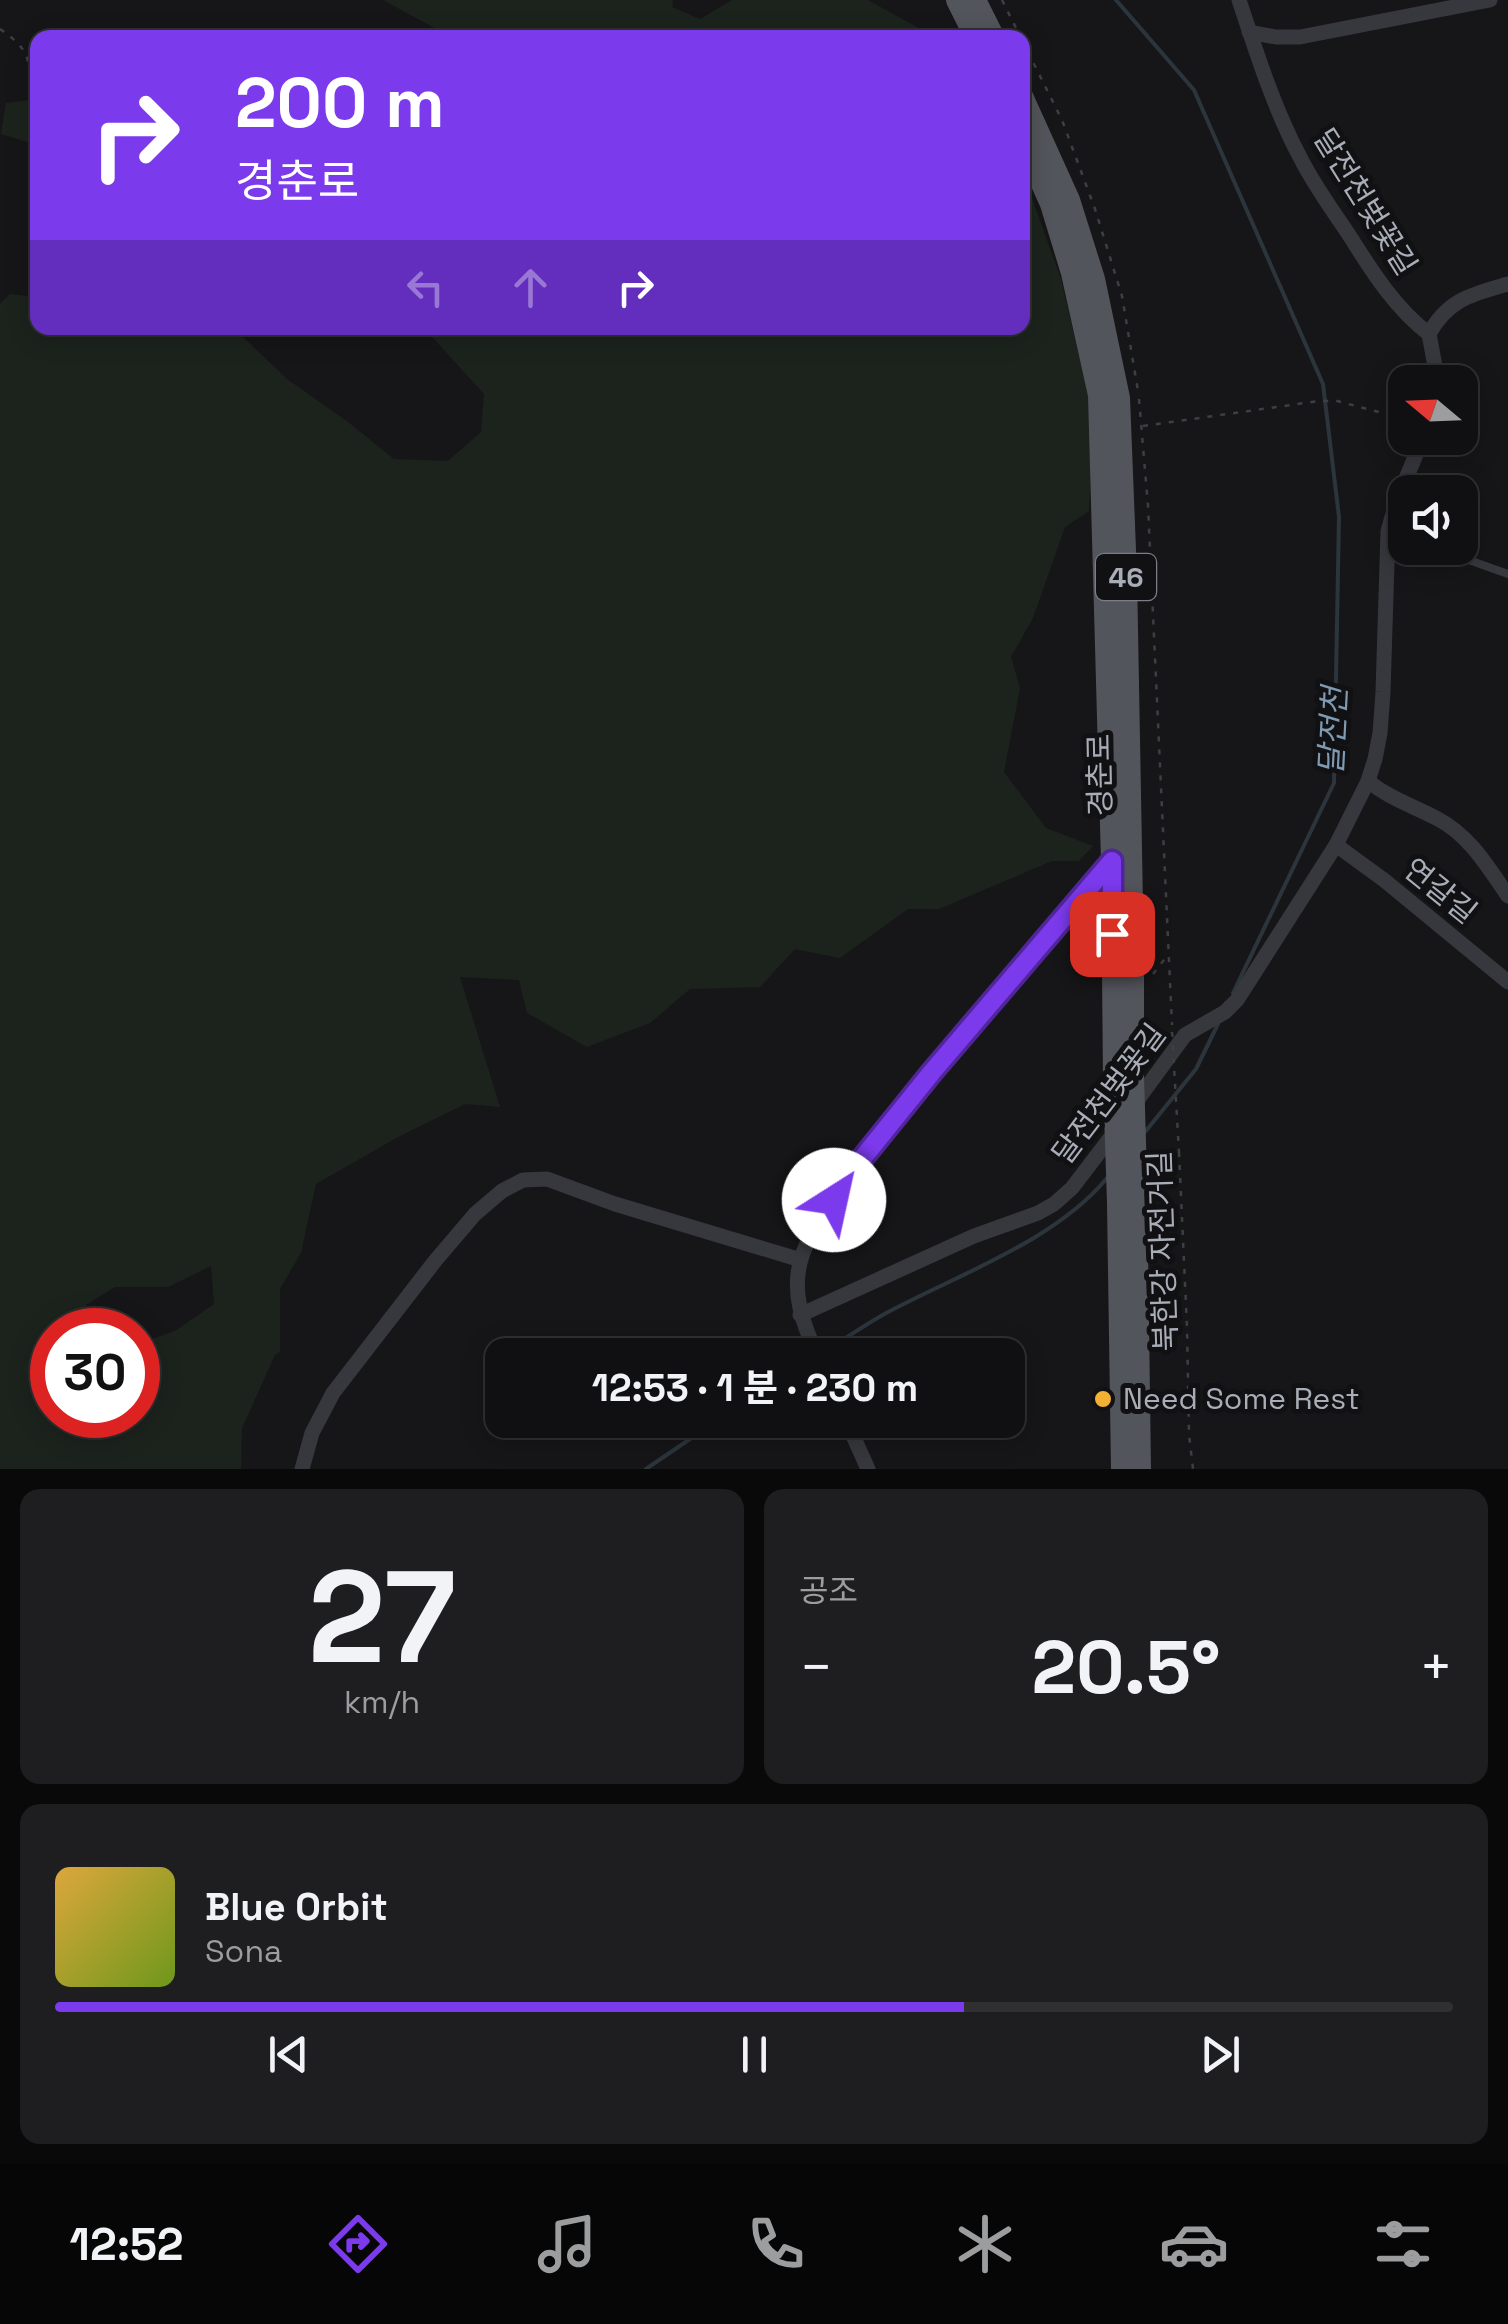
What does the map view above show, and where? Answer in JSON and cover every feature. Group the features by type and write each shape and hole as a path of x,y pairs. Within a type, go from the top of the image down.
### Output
{"main road":[{"path":"957,0 972,30"},
{"path":"976,0 990,30"},
{"name":"경춘로","path":"1030,114 1069,200 1094,278 1119,398 1133,959 1118,1203 1122,1469"},
{"name":"경춘로","path":"1030,158 1051,204 1067,256 1099,396 1112,861 1124,1078 1136,1176 1140,1469"}],"street":[{"name":"달전천벚꽃길","path":"1239,0 1261,69 1312,180 1388,292 1415,324 1430,334"},
{"path":"1250,32 1300,37 1490,0"},
{"path":"1435,365 1430,334 1448,308 1466,296 1508,284"},
{"path":"1368,781 1381,720 1388,530"},
{"name":"달전천벚꽃길","path":"800,1315 974,1236 1038,1213 1072,1188 1106,1146 1178,1034 1225,1012 1237,1000 1336,845 1368,781"},
{"name":"연갈길","path":"1368,781 1396,801 1440,820 1470,842 1508,896"},
{"name":"연갈길","path":"1336,845 1508,982"},
{"path":"810,1338 800,1315 798,1279 814,1229 853,1170 932,1072 1112,861"},
{"path":"302,1469 312,1433 333,1394 435,1260 475,1214 502,1191 523,1180 547,1179 614,1204 801,1260"},
{"path":"854,1438 868,1469"}],"lane":[{"path":"1478,563 1508,574"}],"path":[{"path":"1002,0 1017,30"},
{"path":"0,29 27,54 29,80"},
{"path":"1142,426 1337,400 1388,415"},
{"name":"북한강 자전거길","path":"1178,1034 1179,1152 1193,1469"}],"shaded area":[{"path":"383,0 673,0 672,7 700,19 732,0 868,0 921,30 437,30"},
{"path":"30,100 30,143 1,134 6,103"},
{"path":"1030,193 1061,279 1093,416 1089,511 1065,527 1033,618 1011,657 1020,688 1004,772 1046,828 1093,846 1079,861 1052,861 939,909 908,909 840,958 795,949 760,987 690,989 650,1023 587,1047 527,1013 519,980 460,977 500,1107 465,1104 316,1184 301,1253 280,1289 280,1352 275,1355 242,1428 241,1469 0,1469 0,304 10,294 30,296 30,335 243,337 287,379 394,459 448,461 481,432 484,394 430,335 1030,335"}],"waterway":[{"name":"달전천","path":"1116,0 1194,90 1323,384 1339,517 1334,783 1233,993"},
{"name":"달전천","path":"1145,1132 1196,1069 1218,1024"},
{"name":"달전천","path":"846,1338 890,1311 1034,1238 1086,1200 1107,1178"},
{"name":"달전천","path":"646,1469 692,1438"}],"place":[{"name":"Need Some Rest","path":"1103,1399"}],"route":[{"path":"834,1200 853,1170 932,1072 1112,861 1112,934"}]}
